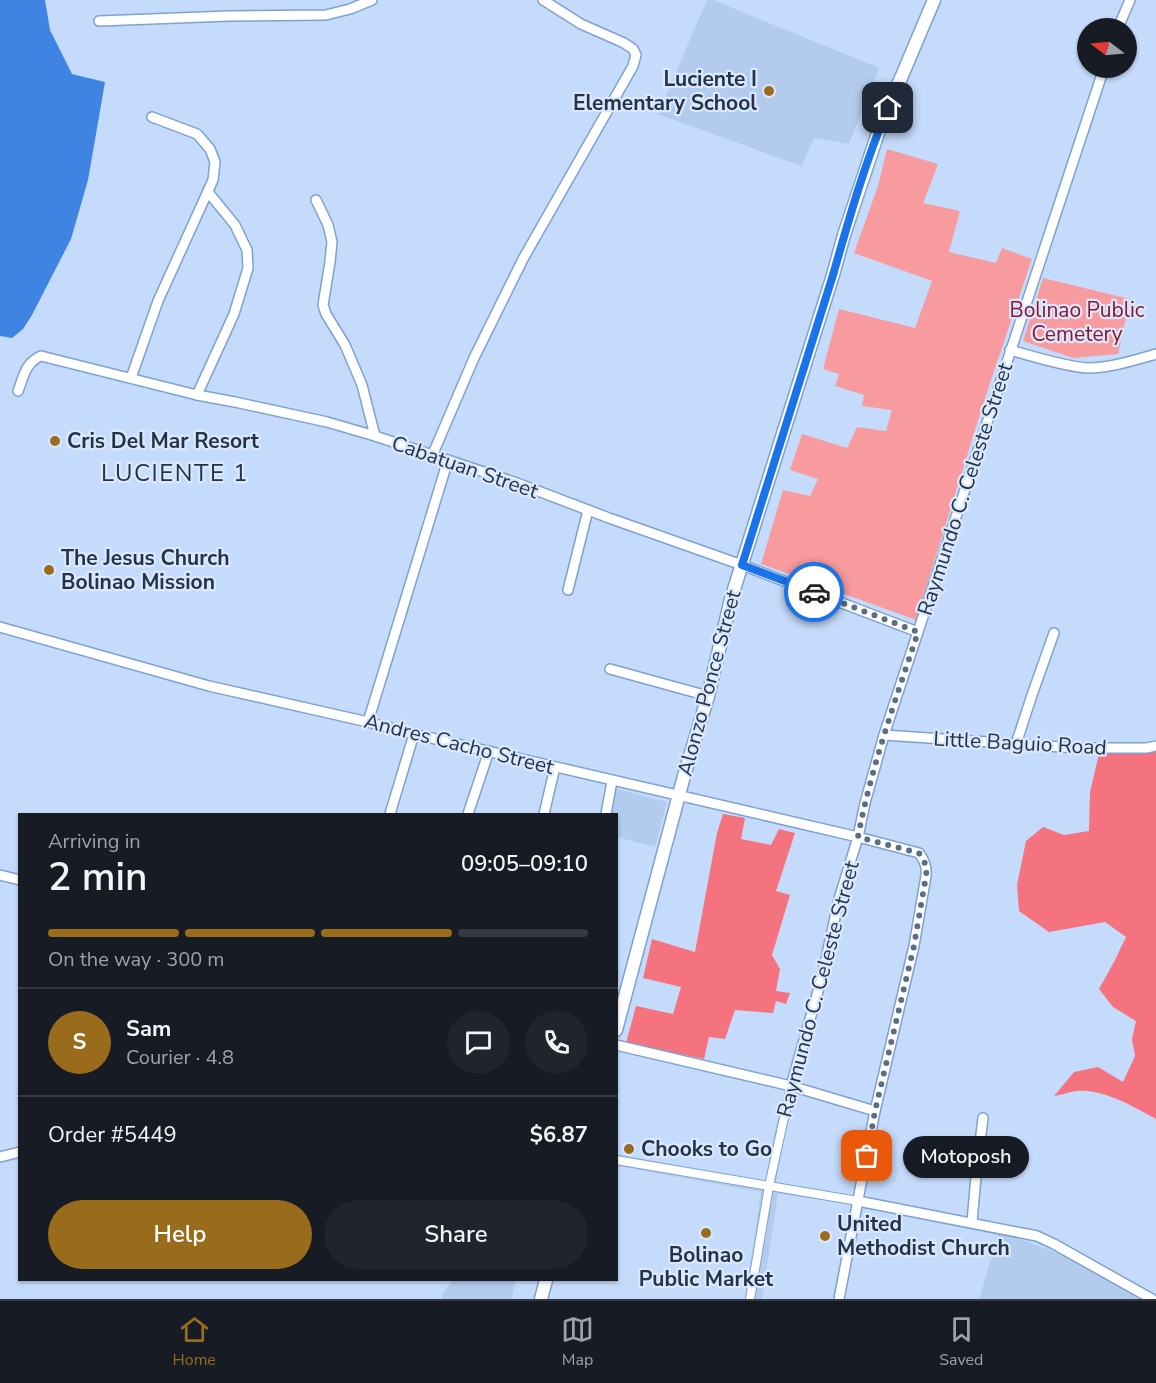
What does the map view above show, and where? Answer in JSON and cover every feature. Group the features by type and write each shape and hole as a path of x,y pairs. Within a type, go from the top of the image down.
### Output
{"street":[{"path":"99,21 326,15 372,0"},
{"path":"432,456 474,358 523,260 633,66 636,55 633,49 624,43 580,24 543,0"},
{"name":"Alonzo Ponce Street","path":"618,1023 708,696 731,599 879,130 934,0"},
{"path":"1122,18 1130,0"},
{"name":"Raymundo C. Celeste Street","path":"750,1299 769,1185 791,1086 822,977 839,900 884,735 1101,78"},
{"path":"131,378 158,301 213,180 215,162 210,149 197,134 152,117"},
{"path":"197,395 234,315 248,268 247,250 235,225 208,192"},
{"path":"316,200 328,225 332,242 323,305 363,385 375,436"},
{"path":"1010,350 1088,368 1122,363 1156,354"},
{"name":"Cabatuan Street","path":"18,392 32,360 40,356 197,395 327,422 517,483 918,632"},
{"path":"368,722 447,460"},
{"path":"568,590 588,510"},
{"name":"Andres Cacho Street","path":"0,627 209,686 919,853 927,867 926,876 914,946 875,1111"},
{"path":"1016,744 1054,633"},
{"path":"610,669 708,696"},
{"path":"390,813 414,734"},
{"name":"Little Baguio Road","path":"884,735 1077,748 1156,746"},
{"path":"468,813 489,751"},
{"path":"544,813 555,767"},
{"path":"606,813 612,780"},
{"path":"0,875 18,879"},
{"path":"618,1045 791,1086 875,1111 839,1299"},
{"path":"972,1222 983,1118"},
{"path":"0,1157 18,1152"},
{"path":"618,1160 858,1201 1037,1236 1152,1299"},
{"path":"541,1299 546,1281"}],"shaded area":[{"name":"Luciente I Elementary School","path":"707,0 713,0 879,68 849,144 814,138 801,166 658,114"},
{"path":"1156,746 1156,1119 1118,1099 1097,1093 1077,1091 1054,1096 1074,1072 1098,1067 1123,1082 1135,1056 1132,1039 1136,1021 1113,1007 1099,989 1126,937 1105,922 1049,932 1019,911 1017,885 1026,841 1043,827 1064,835 1089,831 1090,792 1099,754 1125,748"},
{"path":"617,789 667,802 655,847 618,837 618,813 610,813"},
{"path":"723,814 745,818 741,839 771,845 779,829 795,833 776,891 790,895 772,955 780,969 776,991 790,993 786,1004 776,1001 773,1013 735,1010 725,1039 709,1037 704,1059 626,1043 636,1006 673,1014 681,987 643,978 652,939 695,952 717,833"},
{"path":"785,1092 796,1093 776,1183 852,1197 851,1204 778,1194 762,1299 745,1299 761,1192 618,1166 618,1154 765,1182"},
{"path":"999,1231 1092,1266 1145,1299 979,1299"},
{"path":"451,1281 516,1281 511,1299 442,1299"}],"green space":[{"path":"887,149 938,164 923,203 960,211 949,252 996,263 1002,248 1032,259 986,395 916,620 761,564 783,490 810,496 818,479 790,470 802,434 847,448 857,427 886,431 892,410 862,406 864,395 835,386 839,374 823,369 839,309 915,328 932,281 854,253 878,186"},
{"name":"Bolinao Public Cemetery","path":"1043,278 1130,299 1118,354 1073,358 1023,341"}],"water":[{"path":"0,0 45,0 50,30 72,74 105,82 88,180 71,239 32,315 23,329 12,338 0,336"}],"way so far":[{"path":"814,592 918,632 884,735 858,837 919,853 927,867 914,946 875,1111 867,1156"}],"place":[{"name":"Luciente I Elementary School","path":"769,91"},
{"name":"Cris Del Mar Resort","path":"55,441"},
{"name":"The Jesus Church Bolinao Mission","path":"49,570"},
{"name":"Chooks to Go","path":"629,1149"},
{"name":"Motoposh","path":"867,1156"},
{"name":"Bolinao Public Market","path":"706,1233"},
{"name":"United Methodist Church","path":"825,1236"}],"district":[{"name":"LUCIENTE 1","path":"175,473"}],"route":[{"path":"814,592 742,565 844,235 888,108"}]}
